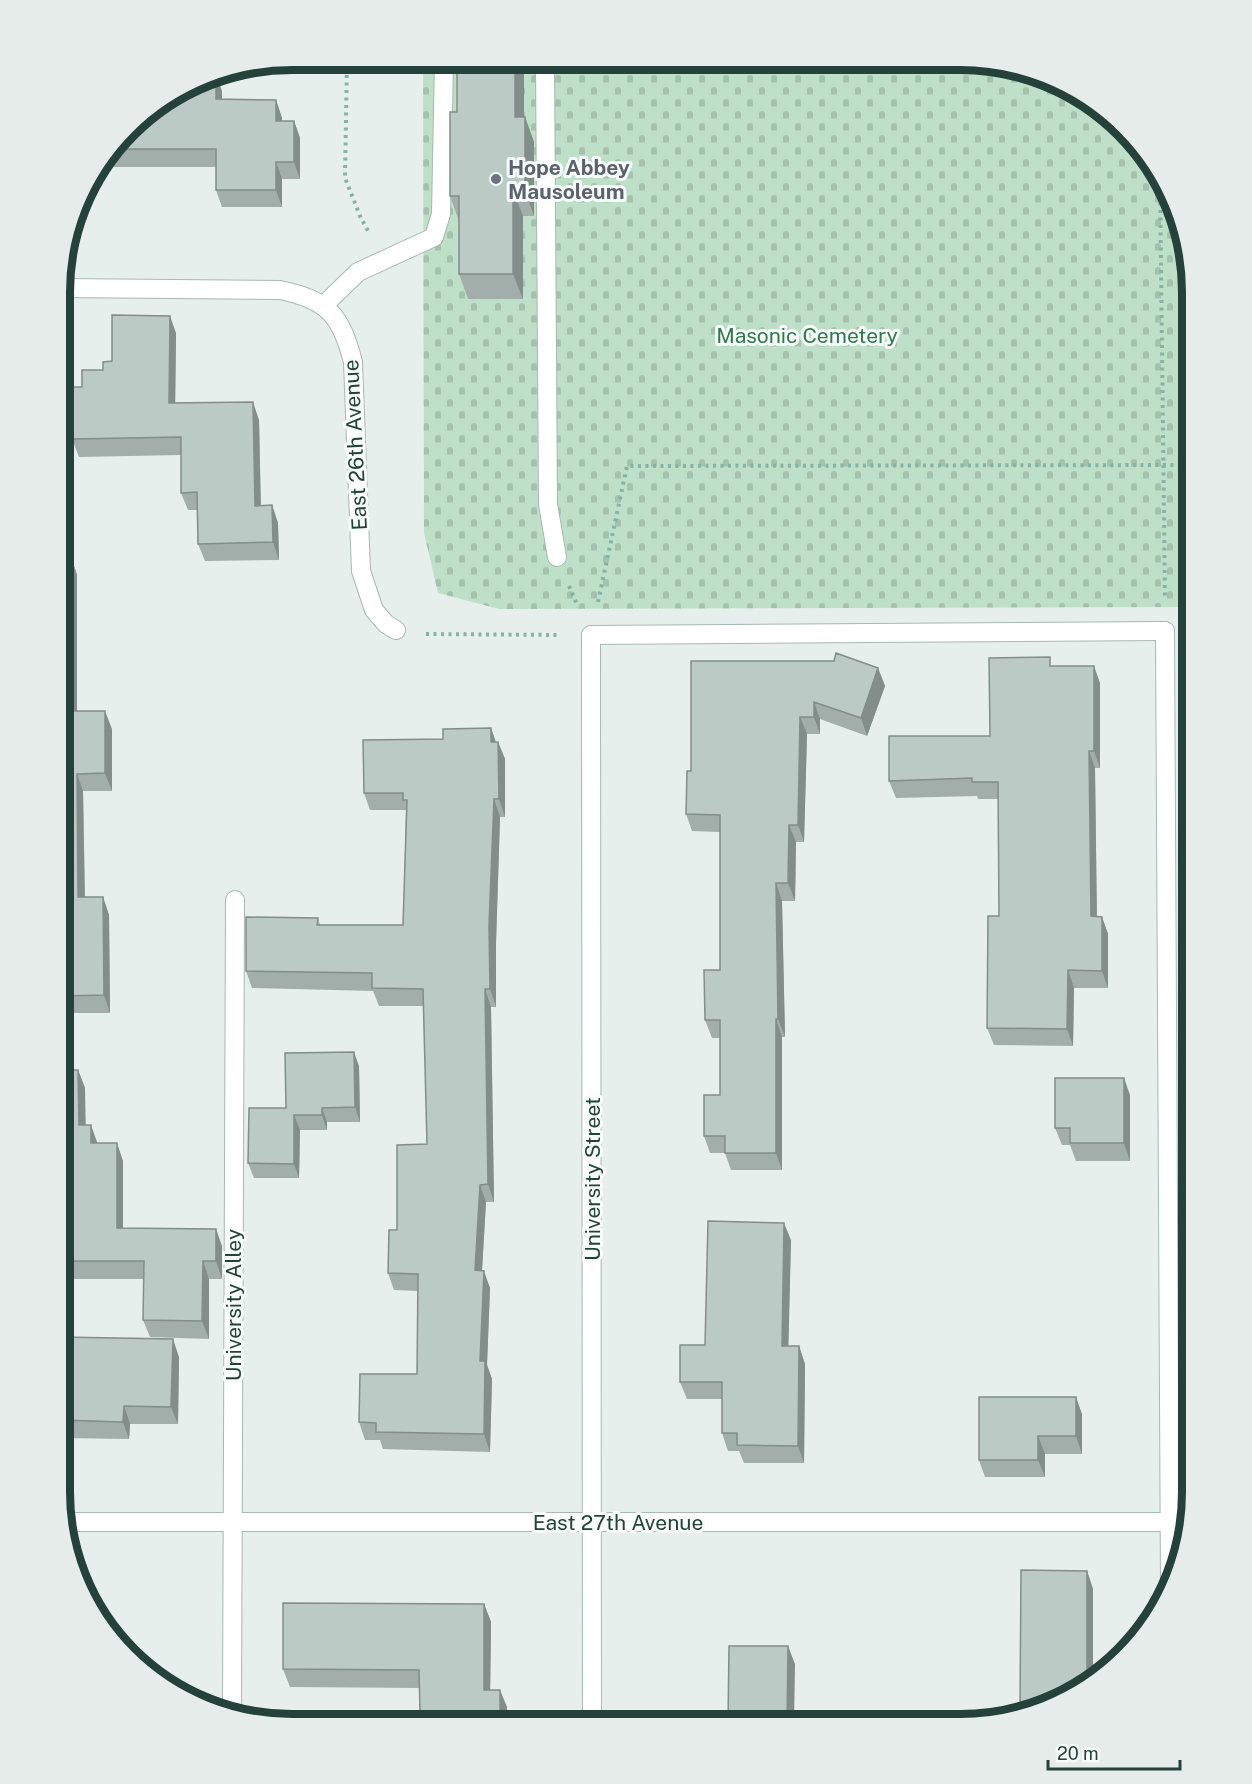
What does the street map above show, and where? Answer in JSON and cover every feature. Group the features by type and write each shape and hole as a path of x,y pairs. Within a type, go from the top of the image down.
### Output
{"street":[{"path":"70,288 280,290 306,295 324,305 358,272 434,237 441,214 444,70"},
{"path":"545,70 548,504 557,557"},
{"name":"East 26th Avenue","path":"324,305 347,339 353,362 361,571 374,610 386,624 396,630"},
{"path":"591,635 1165,631 1170,1564"},
{"name":"University Street","path":"591,635 592,1714"},
{"name":"University Alley","path":"232,1705 235,900"},
{"name":"East 27th Avenue","path":"72,1522 1169,1522"}],"path":[{"path":"347,70 345,178 360,216 384,260"},
{"path":"1160,197 1165,631"},
{"path":"591,635 627,466 1182,465"},
{"path":"557,557 591,635"},
{"path":"396,630 425,634 591,635"}],"green space":[{"name":"Masonic Cemetery","path":"423,70 959,70 988,72 1044,87 1095,116 1136,157 1159,194 1174,235 1180,264 1182,293 1182,607 499,609 438,593 424,533"}],"building":[{"name":"Hope Abbey Mausoleum","path":"457,70 515,70 515,117 525,117 525,191 513,191 513,274 459,274 459,196 450,196 450,112 457,112"},
{"path":"216,84 216,99 276,100 276,121 294,121 294,162 276,162 276,190 216,190 216,149 123,149 157,116 194,93"},
{"path":"112,315 170,316 169,403 253,402 255,506 272,505 273,542 198,544 197,492 181,493 181,437 72,439 71,387 82,387 82,370 103,370 103,362 112,361"},
{"path":"70,558 71,711 105,711 105,773 77,774 78,897 103,897 104,995 70,996"},
{"path":"836,653 878,668 861,718 814,702 814,717 800,717 798,825 789,825 788,883 776,883 778,1019 776,1019 776,1153 725,1153 725,1136 704,1136 704,1095 720,1095 720,1020 705,1020 704,970 720,970 720,815 686,814 687,771 691,771 691,661 834,661"},
{"path":"1050,657 1050,666 1094,666 1094,751 1089,751 1091,916 1102,917 1102,971 1068,970 1067,1029 987,1028 988,916 999,916 998,782 972,782 972,778 889,781 889,736 990,736 989,658"},
{"path":"491,728 491,742 498,742 499,799 494,799 489,926 490,989 485,989 488,1184 480,1185 475,1270 484,1271 480,1361 485,1361 484,1434 376,1432 376,1423 359,1422 360,1374 417,1374 418,1274 388,1273 389,1230 397,1230 397,1145 427,1144 423,989 372,988 372,973 246,971 246,917 318,918 317,925 403,925 407,800 403,800 403,793 364,793 363,740 443,739 443,729"},
{"path":"354,1052 355,1107 322,1108 322,1115 294,1115 294,1164 248,1163 249,1108 286,1108 285,1053"},
{"path":"70,1070 78,1070 79,1125 91,1125 91,1143 117,1143 117,1228 216,1229 216,1261 203,1261 202,1321 143,1320 144,1261 70,1261"},
{"path":"1055,1078 1124,1078 1124,1143 1070,1143 1070,1128 1055,1128"},
{"path":"708,1221 784,1223 782,1346 799,1346 798,1446 737,1445 737,1433 722,1433 722,1382 680,1382 680,1345 705,1345"},
{"path":"70,1337 173,1339 171,1407 124,1406 123,1422 70,1420"},
{"path":"979,1397 1076,1397 1076,1436 1038,1436 1038,1460 979,1460"},
{"path":"1021,1570 1087,1571 1087,1673 1058,1691 1020,1705"},
{"path":"283,1603 484,1604 484,1690 500,1690 500,1714 420,1713 419,1670 283,1669"},
{"path":"729,1646 788,1646 787,1714 728,1714"}],"place":[{"name":"Hope Abbey Mausoleum","path":"496,179"}]}
